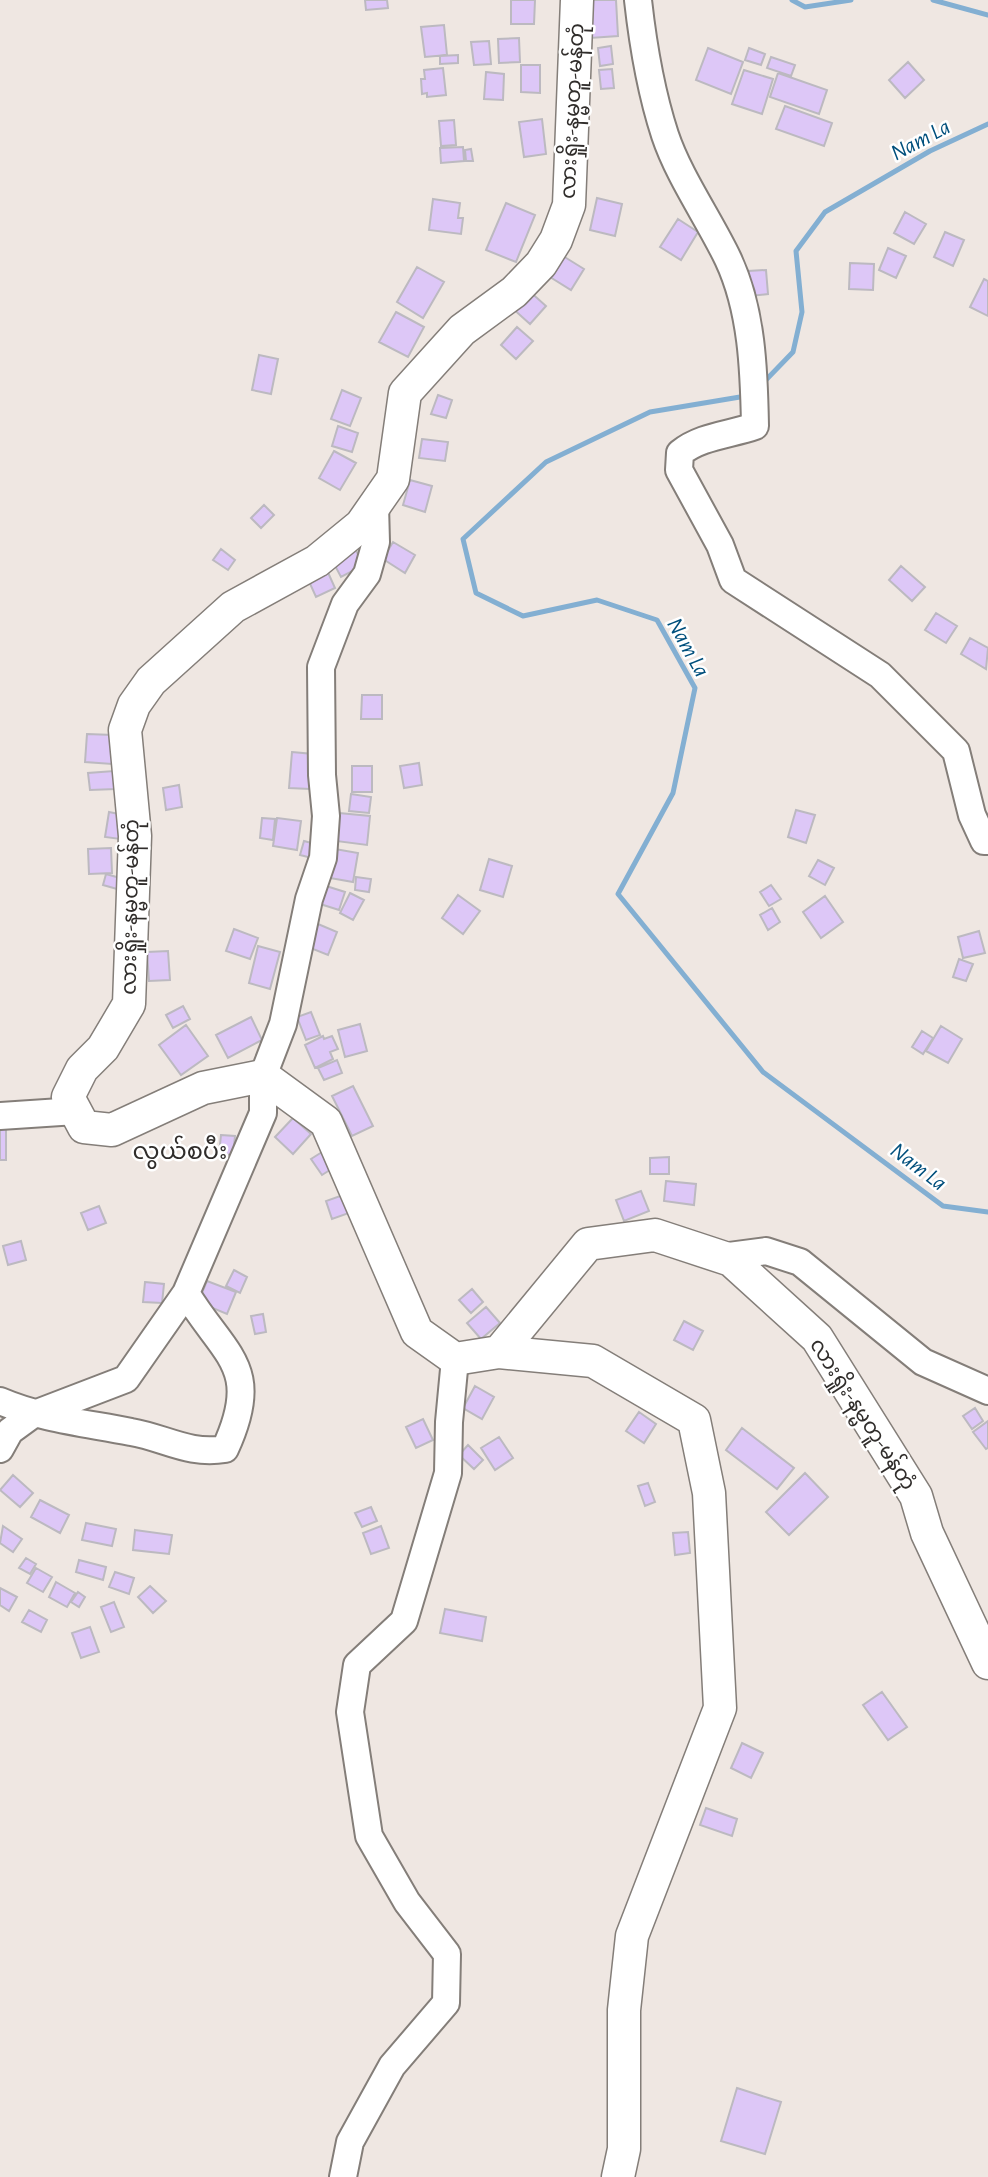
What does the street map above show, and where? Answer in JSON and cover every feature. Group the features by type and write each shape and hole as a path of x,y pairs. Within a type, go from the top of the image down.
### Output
{"main road":[{"name":"လားရှိုး-နမ္မတူ-မန်တုံ","path":"76,1111 68,1097 82,1069 103,1048 129,1004 135,836 125,730 134,705 151,681 233,607 317,561 361,526 393,479 405,393 462,330 514,292 541,264 556,240 569,205 577,0"},
{"path":"76,1111 84,1127 112,1130 203,1088 263,1076 326,1122 417,1332 455,1359 499,1352 593,1362 694,1420 709,1493 720,1708 632,1936 624,2010 624,2149 618,2177"},
{"name":"လားရှိုး-နမ္မတူ-မန်တုံ","path":"499,1352 589,1244 655,1235 731,1261 817,1338 916,1496 927,1533 988,1663"}],"street":[{"path":"638,0 642,40 666,137 729,262 743,305 754,363 755,426 723,437 695,440 680,453 679,470 720,545 733,580 880,676 956,751 972,815 984,841 988,841"},
{"path":"0,1449 10,1430 32,1415 126,1379 186,1293 263,1113 263,1076 283,1024 309,899 323,858 326,816 322,775 321,667 345,604 367,574 376,542 375,505"},
{"path":"0,1115 76,1111"},
{"path":"721,1257 766,1251 800,1262 923,1362 988,1391"},
{"path":"0,1401 32,1415 134,1432 202,1453 225,1449 238,1420 241,1377 228,1348 202,1321 186,1293"},
{"path":"343,2177 350,2142 392,2066 446,2003 447,1954 407,1902 369,1836 351,1712 357,1665 404,1621 448,1473 455,1359"}],"building":[{"path":"365,0 387,0 388,8 366,10"},
{"path":"511,0 535,0 534,24 511,24"},
{"path":"588,0 616,0 618,36 590,38"},
{"path":"444,25 447,55 425,57 421,27"},
{"path":"519,38 520,62 499,63 498,39"},
{"path":"489,41 491,64 474,65 471,42"},
{"path":"611,46 613,64 600,66 598,48"},
{"path":"708,48 743,62 731,94 696,80"},
{"path":"749,48 765,54 761,65 745,60"},
{"path":"458,55 458,63 440,64 440,56"},
{"path":"771,57 795,65 791,76 767,68"},
{"path":"908,62 924,80 905,98 889,80"},
{"path":"521,65 540,65 540,93 521,92"},
{"path":"443,68 446,95 427,97 427,93 422,94 421,79 425,79 424,70"},
{"path":"612,69 614,88 601,89 599,70"},
{"path":"744,70 773,79 762,114 732,104"},
{"path":"486,72 504,74 503,100 484,99"},
{"path":"778,73 827,90 819,114 770,97"},
{"path":"785,106 832,123 824,146 776,129"},
{"path":"542,119 546,154 524,157 519,122"},
{"path":"454,120 456,145 441,146 439,121"},
{"path":"463,147 464,161 441,163 440,148"},
{"path":"471,149 473,161 466,161 465,150"},
{"path":"597,198 622,204 615,236 590,230"},
{"path":"433,199 460,203 458,218 463,218 461,234 429,230"},
{"path":"506,203 535,215 516,262 486,250"},
{"path":"905,212 926,224 914,244 894,233"},
{"path":"678,219 698,232 681,260 660,247"},
{"path":"945,232 964,240 953,266 934,257"},
{"path":"888,248 906,256 896,278 879,270"},
{"path":"563,256 584,269 571,290 550,277"},
{"path":"850,263 874,264 873,290 849,289"},
{"path":"417,267 444,282 423,318 397,302"},
{"path":"766,270 768,294 750,296 748,271"},
{"path":"984,279 988,281 988,316 970,307"},
{"path":"527,289 546,306 530,324 511,307"},
{"path":"396,312 424,327 408,357 379,342"},
{"path":"517,327 533,341 516,359 501,345"},
{"path":"259,355 278,359 271,394 252,390"},
{"path":"342,390 361,398 350,426 331,419"},
{"path":"438,395 452,400 446,418 431,414"},
{"path":"338,426 358,433 352,452 332,446"},
{"path":"422,439 448,442 445,461 419,458"},
{"path":"334,451 356,463 340,490 319,478"},
{"path":"410,480 432,486 425,512 403,505"},
{"path":"264,505 274,515 261,528 251,518"},
{"path":"393,542 415,555 405,573 383,559"},
{"path":"354,547 364,565 341,577 332,560"},
{"path":"221,549 235,560 228,570 213,560"},
{"path":"901,566 925,587 912,601 889,580"},
{"path":"326,568 335,588 316,597 307,577"},
{"path":"936,613 957,626 946,643 925,630"},
{"path":"970,638 988,648 986,669 961,654"},
{"path":"362,695 382,695 382,719 361,719"},
{"path":"87,734 113,735 112,764 85,762"},
{"path":"292,752 313,754 310,789 289,788"},
{"path":"419,763 422,785 404,788 400,766"},
{"path":"352,766 372,766 372,792 352,792"},
{"path":"114,771 116,789 90,790 88,773"},
{"path":"179,785 182,807 166,810 163,788"},
{"path":"351,794 371,797 369,813 349,811"},
{"path":"796,810 815,815 806,843 788,837"},
{"path":"109,812 124,815 120,839 105,837"},
{"path":"339,813 370,816 367,845 336,841"},
{"path":"262,818 275,819 273,840 260,838"},
{"path":"277,818 301,821 297,850 273,846"},
{"path":"304,841 319,845 316,859 300,855"},
{"path":"111,848 112,873 89,874 88,849"},
{"path":"335,849 358,853 353,882 330,878"},
{"path":"489,859 512,866 503,897 480,890"},
{"path":"818,860 834,868 825,885 809,876"},
{"path":"106,874 120,878 117,889 103,885"},
{"path":"356,877 371,879 369,892 355,890"},
{"path":"323,885 345,892 339,910 317,903"},
{"path":"771,885 781,899 769,906 760,892"},
{"path":"350,893 364,900 353,920 340,913"},
{"path":"458,895 480,911 463,934 442,918"},
{"path":"825,896 843,922 821,938 803,912"},
{"path":"772,908 780,922 768,930 760,915"},
{"path":"318,924 337,932 328,955 308,947"},
{"path":"234,929 258,938 250,959 226,951"},
{"path":"979,931 985,953 963,958 958,937"},
{"path":"258,946 280,952 270,989 249,983"},
{"path":"168,951 170,980 149,981 147,952"},
{"path":"959,959 973,964 966,981 953,977"},
{"path":"183,1006 190,1019 173,1028 166,1015"},
{"path":"311,1012 320,1035 306,1040 297,1017"},
{"path":"251,1017 262,1040 228,1058 216,1035"},
{"path":"360,1024 367,1051 345,1057 338,1030"},
{"path":"186,1025 208,1056 181,1075 159,1045"},
{"path":"941,1026 962,1039 948,1063 926,1051"},
{"path":"922,1031 933,1038 923,1054 912,1047"},
{"path":"323,1036 324,1039 332,1036 338,1049 330,1052 333,1059 315,1068 305,1045"},
{"path":"337,1060 342,1073 324,1080 318,1068"},
{"path":"353,1086 373,1126 352,1136 332,1096"},
{"path":"293,1118 311,1134 293,1154 275,1137"},
{"path":"0,1127 6,1127 6,1160 0,1160"},
{"path":"221,1135 235,1136 233,1155 219,1154"},
{"path":"322,1152 333,1168 322,1175 311,1159"},
{"path":"669,1157 669,1174 650,1174 650,1158"},
{"path":"666,1181 696,1184 694,1205 664,1201"},
{"path":"641,1191 649,1211 624,1221 616,1200"},
{"path":"343,1195 349,1213 332,1219 326,1201"},
{"path":"99,1206 106,1223 88,1230 81,1213"},
{"path":"21,1241 26,1260 8,1265 3,1246"},
{"path":"234,1270 247,1277 240,1293 226,1286"},
{"path":"207,1281 236,1292 227,1314 198,1302"},
{"path":"145,1282 164,1284 162,1303 143,1302"},
{"path":"472,1289 483,1302 471,1313 459,1300"},
{"path":"486,1307 500,1323 481,1339 467,1323"},
{"path":"263,1314 266,1332 255,1334 251,1316"},
{"path":"684,1321 703,1331 693,1350 674,1340"},
{"path":"475,1386 494,1397 482,1419 463,1408"},
{"path":"975,1408 983,1421 972,1429 963,1416"},
{"path":"639,1412 656,1424 644,1443 626,1431"},
{"path":"423,1419 433,1440 416,1448 406,1427"},
{"path":"988,1421 988,1448 986,1449 973,1432"},
{"path":"742,1428 794,1468 777,1489 726,1450"},
{"path":"499,1437 513,1458 495,1470 481,1448"},
{"path":"468,1445 483,1460 474,1469 459,1455"},
{"path":"805,1473 828,1497 789,1535 766,1512"},
{"path":"13,1475 33,1493 20,1507 0,1490"},
{"path":"648,1483 655,1502 645,1506 638,1486"},
{"path":"40,1500 69,1515 60,1533 31,1517"},
{"path":"371,1507 377,1521 362,1527 355,1513"},
{"path":"86,1523 116,1529 112,1546 82,1540"},
{"path":"3,1526 22,1539 13,1552 0,1543"},
{"path":"381,1526 389,1548 371,1554 363,1533"},
{"path":"135,1530 172,1535 169,1554 133,1550"},
{"path":"688,1532 690,1553 675,1555 673,1533"},
{"path":"26,1558 36,1564 30,1574 19,1568"},
{"path":"79,1560 106,1567 103,1580 76,1572"},
{"path":"36,1568 52,1577 43,1592 27,1583"},
{"path":"115,1572 134,1578 129,1594 109,1587"},
{"path":"56,1582 75,1593 67,1607 49,1597"},
{"path":"150,1586 166,1601 153,1613 138,1597"},
{"path":"0,1588 17,1597 9,1611 0,1605"},
{"path":"78,1592 85,1597 79,1607 71,1602"},
{"path":"114,1602 124,1627 111,1632 101,1607"},
{"path":"445,1609 486,1617 482,1641 440,1633"},
{"path":"29,1610 47,1620 41,1632 22,1622"},
{"path":"90,1627 99,1652 81,1658 72,1633"},
{"path":"882,1692 907,1727 888,1740 863,1705"},
{"path":"742,1743 763,1753 751,1778 731,1768"},
{"path":"706,1808 737,1819 732,1836 700,1825"},
{"path":"737,2088 781,2102 765,2154 721,2141"}],"waterway":[{"name":"Nam La","path":"792,0 805,7 851,0"},
{"name":"Nam La","path":"933,0 988,15"},
{"name":"Nam La","path":"762,384 793,352 802,312 796,251 825,212 930,151 988,124"},
{"name":"Nam La","path":"746,396 650,412 546,462 463,539 476,593 523,616 597,600 657,620 695,688 673,793 618,894 763,1072 943,1206 988,1212"}],"district":[{"name":"လွယ်စပီး","path":"180,1151"}]}
